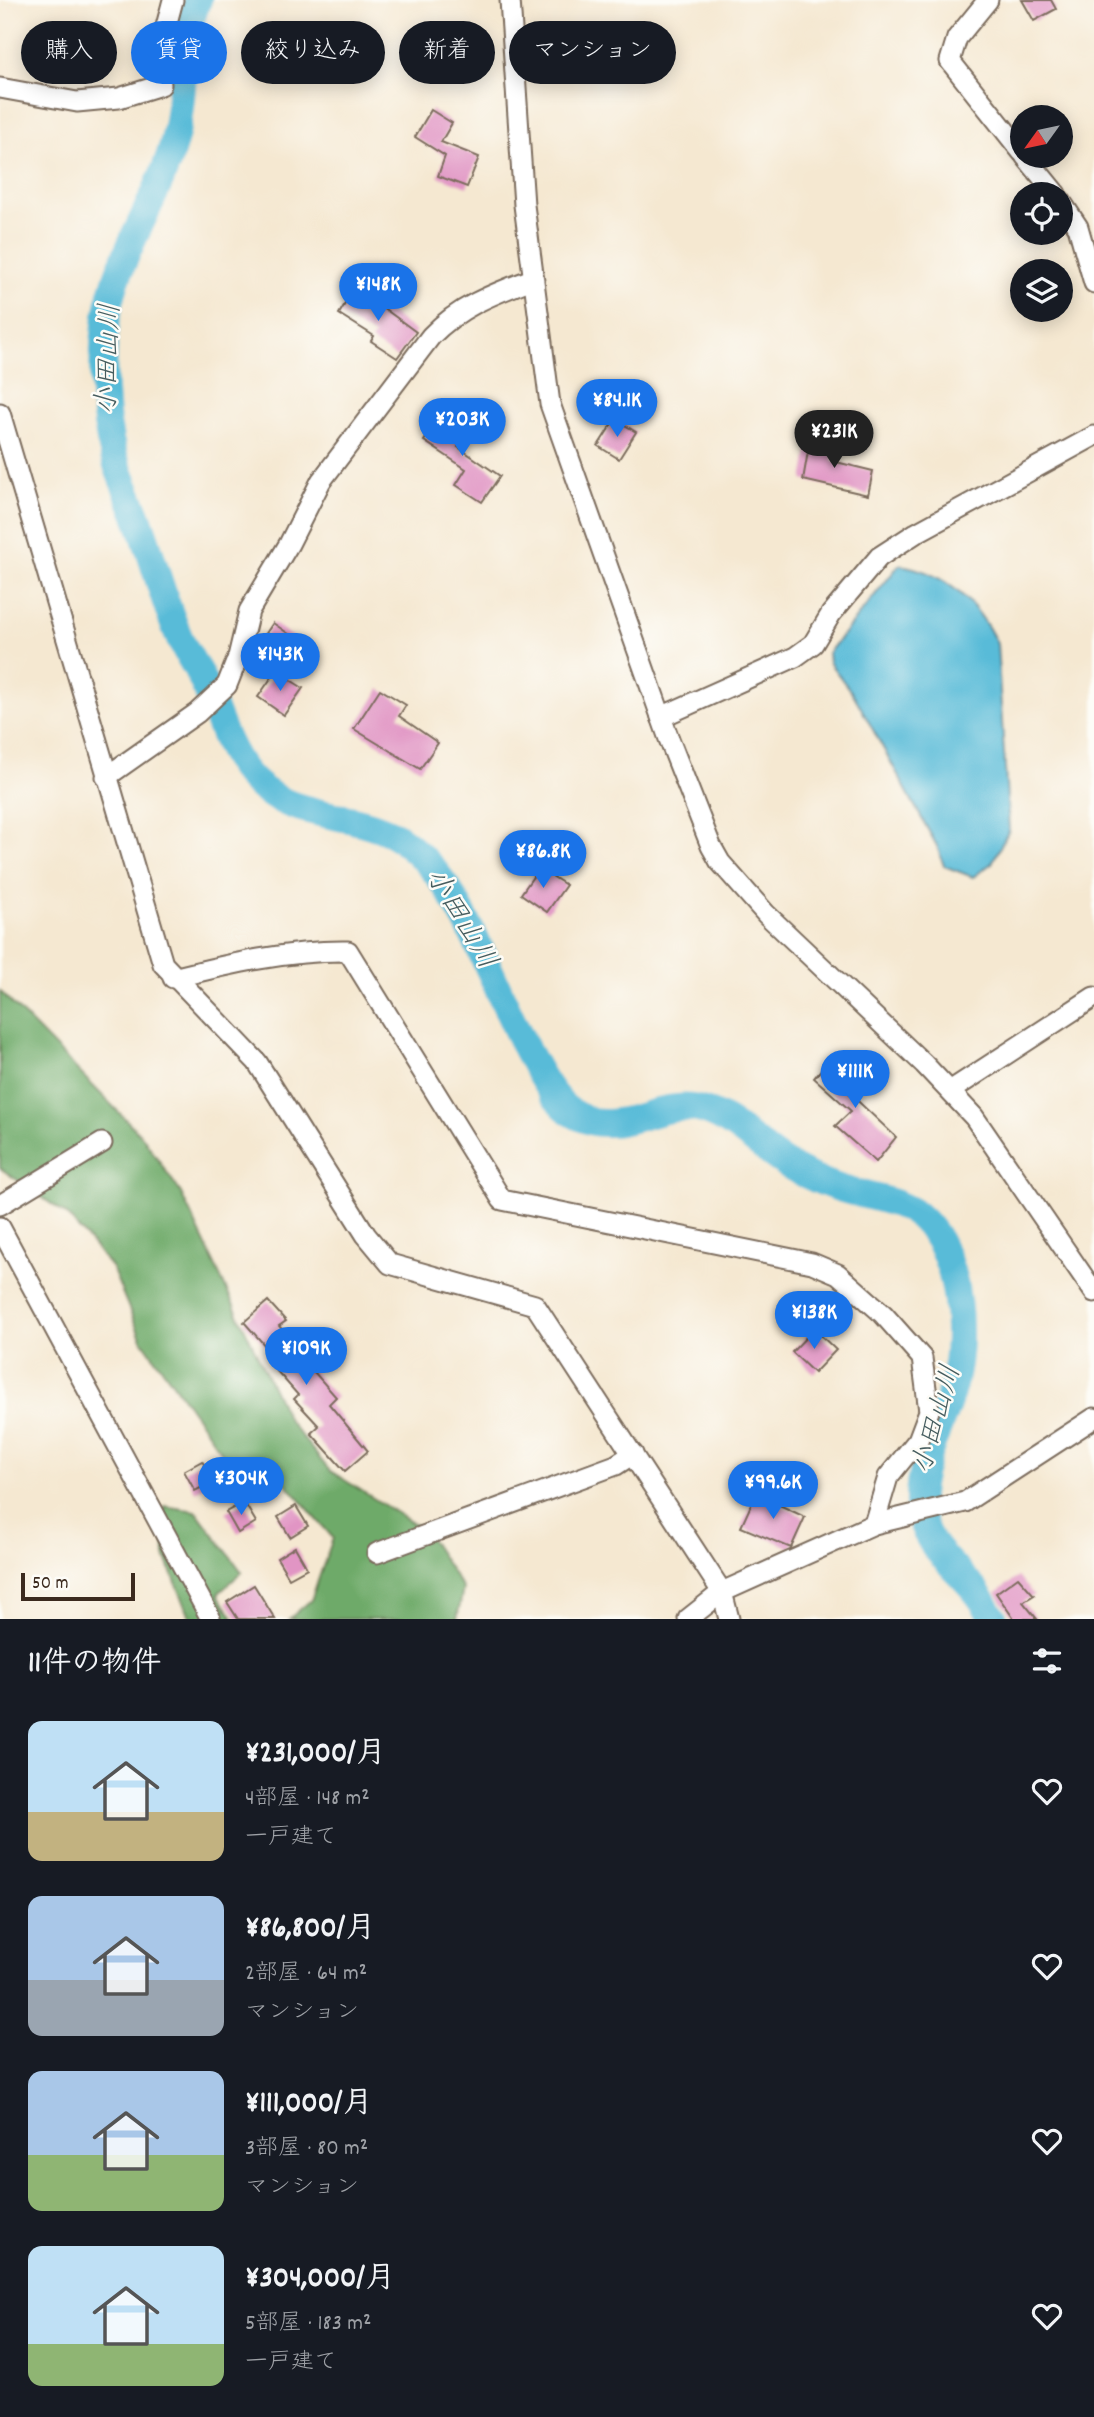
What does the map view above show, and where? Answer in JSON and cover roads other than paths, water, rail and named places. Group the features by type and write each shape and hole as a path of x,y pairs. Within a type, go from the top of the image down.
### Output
{"street":[{"path":"0,88 77,102 119,98 161,85 159,53 173,0"},
{"path":"510,0 532,279 550,404 661,717 720,862 766,914 974,1117 1094,1292"},
{"path":"988,0 957,38 950,61 1010,137"},
{"path":"1035,168 1046,182"},
{"path":"1073,220 1078,227 1094,283"},
{"path":"106,777 197,713 227,685 238,657 249,611 321,481 431,337 447,319 478,299 532,279"},
{"path":"0,413 163,964 173,978 257,1062 366,1236 390,1264 536,1305 722,1592 729,1619"},
{"path":"661,717 795,657 813,644 831,614 879,557 927,527 1094,436"},
{"path":"173,978 227,965 326,951 348,951 502,1200 812,1263 838,1274 883,1314 922,1358 929,1411 918,1440 888,1478 874,1524"},
{"path":"950,1091 1094,997"},
{"path":"0,1205 102,1143"},
{"path":"0,1227 210,1617"},
{"path":"688,1619 722,1592 874,1524 965,1502 1094,1418"},
{"path":"377,1553 616,1465 634,1454"}],"water":[{"path":"899,565 931,574 958,591 980,615 997,644 1009,830 992,863 973,877 944,866 937,846 855,697 829,662 828,653"}],"waterway":[{"name":"小田山川","path":"198,0 185,51 175,137 168,160 112,293 107,317 103,369 107,423 117,465 181,642 200,675 231,750 245,772 260,787 277,798 314,812 373,825 391,833 418,853 432,868 460,909 519,1036 538,1071 568,1110 585,1119 601,1123 633,1119 678,1108 708,1112 733,1125 780,1161 799,1171 836,1187 905,1207 922,1219 946,1255 953,1278 959,1326 956,1372 947,1406 930,1447 919,1490 921,1519 932,1543 979,1595 994,1619"}]}
